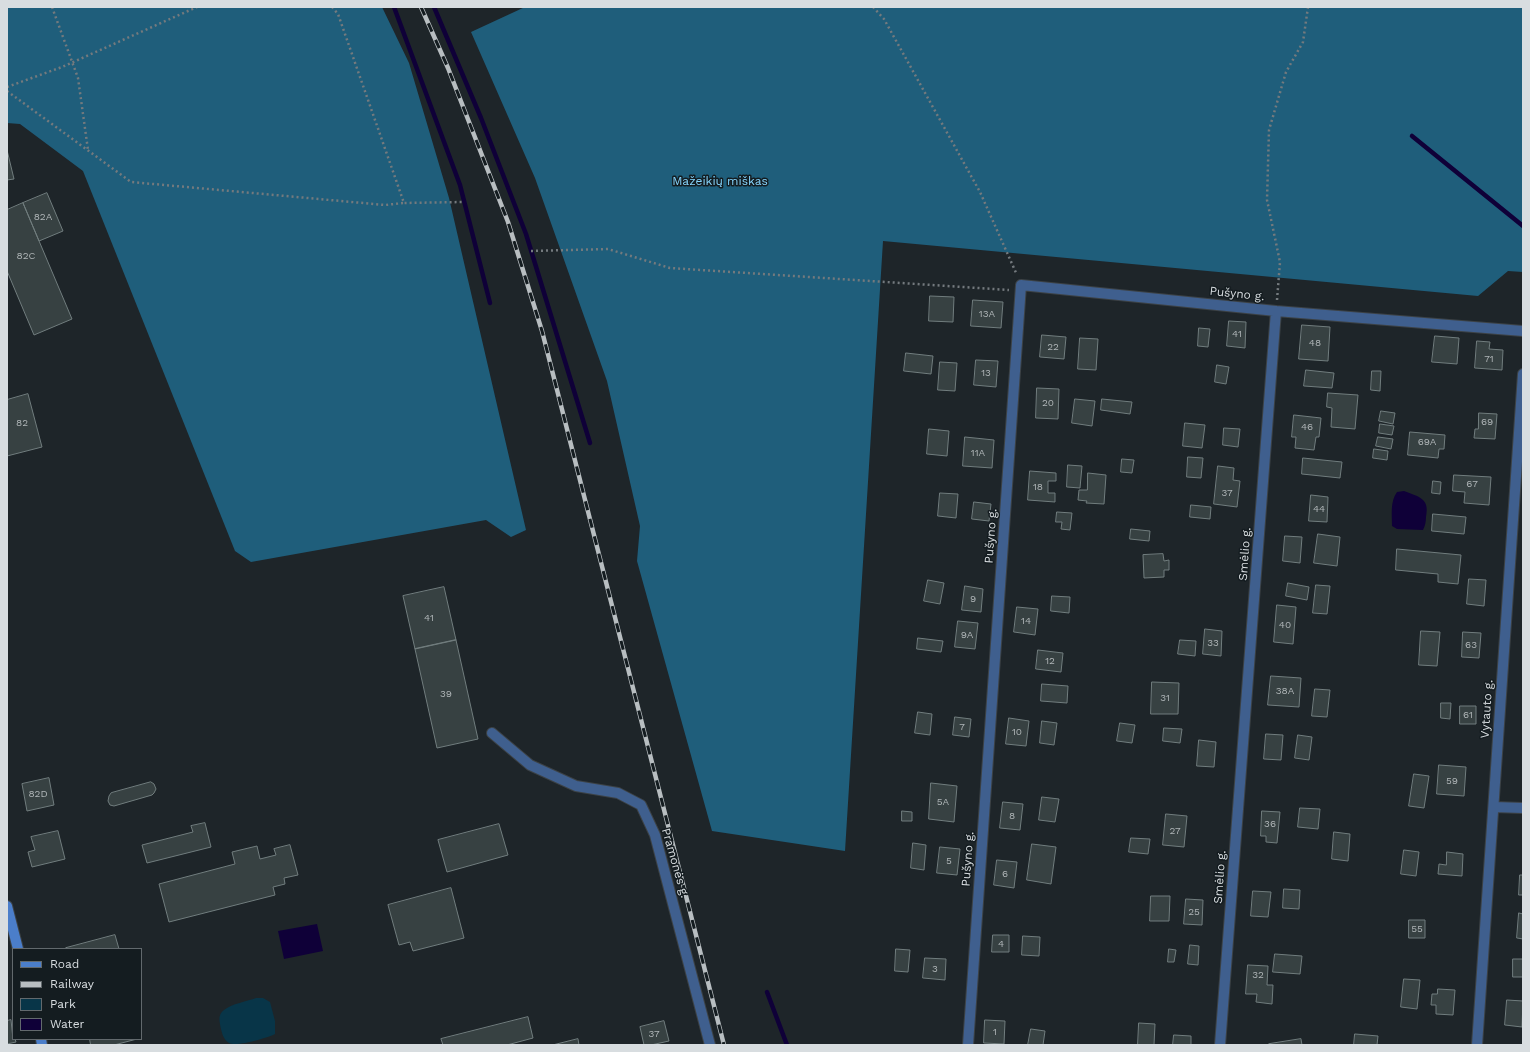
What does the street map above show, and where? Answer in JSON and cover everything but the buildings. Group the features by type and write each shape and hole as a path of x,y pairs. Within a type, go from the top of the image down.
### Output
{"main road":[{"path":"7,906 18,948"}],"street":[{"name":"Pušyno g.","path":"968,1045 1021,288 1276,311"},
{"path":"1276,311 1523,331"},
{"name":"Smėlio g.","path":"1220,1045 1276,311"},
{"name":"Vytauto g.","path":"1477,1045 1523,374"},
{"name":"Pramonės g.","path":"492,733 530,765 576,786 618,793 641,805 656,835 710,1045"},
{"path":"1494,807 1523,808"}],"path":[{"path":"52,7 78,78 88,150"},
{"path":"7,87 73,62 197,7"},
{"path":"332,7 338,14 404,203"},
{"path":"531,251 608,250 670,268 1021,288 980,192 884,19 873,7"},
{"path":"1276,311 1280,262 1267,200 1269,130 1286,72 1303,42 1308,7"},
{"path":"7,92 131,182 385,206 404,203 464,202"}],"green space":[{"path":"7,7 382,7 409,63 449,198 526,530 511,537 486,520 251,562 235,551 83,171 20,124 7,123"},
{"name":"Mažeikių miškas","path":"525,7 1523,7 1523,272 1508,271 1478,296 883,241 845,851 712,831 637,561 640,526 607,381 535,178 471,32"},
{"path":"256,998 263,998 270,1002 275,1021 275,1034 245,1043 233,1044 227,1042 222,1032 220,1020 221,1013 231,1006"}],"water":[{"path":"1404,491 1419,497 1425,502 1427,511 1426,522 1423,530 1397,529 1392,526 1393,500 1397,492"},
{"path":"317,924 323,951 284,959 278,931"}],"waterway":[{"path":"394,7 460,185 490,303"},
{"path":"434,7 481,118 526,234 590,443"},
{"path":"1412,136 1523,226"},
{"path":"767,992 787,1045"}],"railway":[{"path":"421,7 448,68 508,222 542,331 724,1045"}]}
